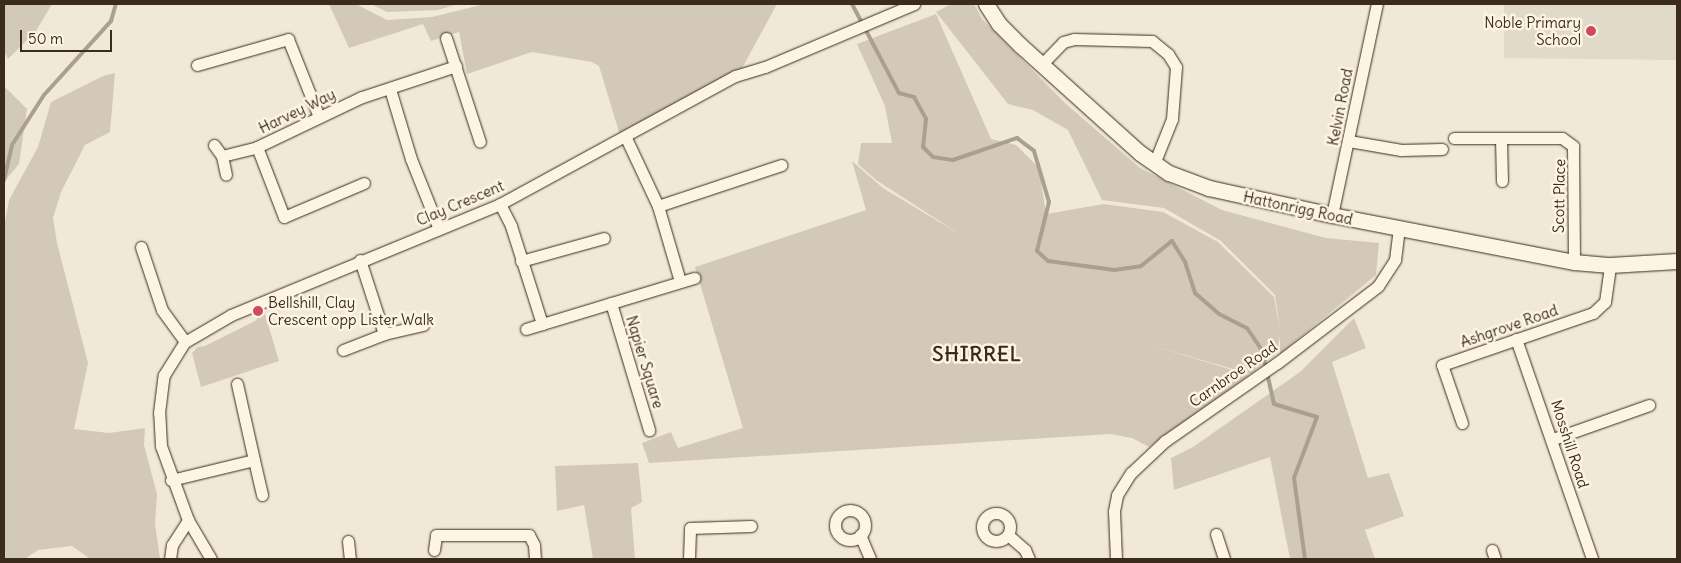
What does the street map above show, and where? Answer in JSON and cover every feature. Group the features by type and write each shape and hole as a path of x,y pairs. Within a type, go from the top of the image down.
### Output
{"street":[{"name":"Clay Crescent","path":"211,559 188,520 171,480 160,446 159,414 164,375 185,342 231,315 360,260 500,204 626,138 735,76 914,4"},
{"name":"Hattonrigg Road","path":"986,4 999,24 1042,65 1154,164 1209,188 1332,216 1574,262 1610,265 1677,261"},
{"name":"Kelvin Road","path":"1332,216 1376,4"},
{"path":"446,38 480,142"},
{"path":"1042,65 1063,42 1074,38 1152,41 1168,54 1176,68 1172,119 1154,164"},
{"path":"196,66 288,39 319,116"},
{"name":"Harvey Way","path":"364,183 284,217 257,146 319,116 456,66"},
{"path":"390,89 411,159 439,229"},
{"path":"626,138 658,206 680,280"},
{"name":"Scott Place","path":"1454,138 1562,138 1573,146 1574,262"},
{"path":"1501,138 1502,181"},
{"path":"1349,141 1401,150 1442,149"},
{"path":"214,145 222,156 226,175"},
{"path":"222,156 257,146"},
{"path":"658,206 781,165"},
{"path":"500,204 511,226 542,324"},
{"name":"Carnbroe Road","path":"1116,559 1114,511 1117,495 1131,472 1165,440 1277,363 1378,286 1395,260 1399,229"},
{"path":"521,261 604,238"},
{"path":"140,246 162,310 185,342"},
{"path":"360,260 384,334"},
{"name":"Ashgrove Road","path":"1462,423 1442,365 1593,313 1605,302 1610,265"},
{"name":"Napier Square","path":"526,329 680,280 694,278"},
{"name":"Napier Square","path":"611,303 649,430"},
{"path":"343,350 384,334 423,326"},
{"name":"Mosshill Road","path":"1516,339 1553,439 1592,559"},
{"path":"237,384 262,495"},
{"path":"1553,439 1649,406"},
{"path":"171,480 254,460"},
{"path":"170,559 172,545 188,520"},
{"path":"689,559 690,528 751,526"},
{"path":"434,550 436,535 529,534 534,545 535,559"},
{"path":"1216,534 1224,559"},
{"path":"860,535 870,559"},
{"path":"1008,535 1025,550 1029,559"},
{"path":"348,541 350,559"}],"shaded area":[{"path":"4,4 52,4 36,31 8,59 4,51"},
{"path":"329,4 356,4 387,20 432,17 485,4 777,4 735,81 622,142 599,66 592,62 532,52 467,74 459,32 431,41 423,24 349,48"},
{"path":"371,4 458,4 438,10 387,12"},
{"path":"951,4 974,4 982,19 1065,103 1140,168 1222,210 1326,238 1379,243 1376,275 1280,354 1280,336 1277,353 1250,374 1147,344 1249,375 1149,447 1132,438 1110,434 649,463 642,443 671,432 678,448 743,428 695,267 866,210 852,161 883,188 961,235 876,180 858,164 861,143 892,143 885,106 857,44 936,14 991,139 1016,145 1039,168 1046,214 1104,204 1163,212 1218,242 1274,297 1280,330 1275,295 1221,241 1164,208 1102,200 1068,130 1033,110 1008,104 936,12"},
{"name":"Noble Primary School","path":"1504,4 1677,4 1677,60 1504,58"},
{"path":"115,73 110,132 85,145 61,192 53,218 57,243 88,363 74,429 109,433 145,428 144,445 157,494 155,524 160,559 90,559 72,546 38,550 25,559 4,559 4,227 9,200 38,147 51,102 103,76"},
{"path":"4,86 27,109 19,164 4,182"},
{"path":"264,311 279,361 201,387 192,353 198,347 205,346 255,321"},
{"path":"1354,318 1366,348 1332,362 1368,478 1389,473 1404,516 1365,530 1375,559 1290,559 1270,457 1174,490 1171,458 1193,447 1300,372"},
{"path":"638,463 642,502 631,508 635,559 593,559 584,505 557,511 555,466"}],"waterway":[{"path":"4,180 12,145 44,95 111,21 116,4"},
{"path":"852,4 899,93 914,97 926,119 923,147 933,157 953,160 1017,138 1034,151 1049,202 1037,251 1048,261 1114,270 1141,266 1172,241 1185,262 1195,293 1219,314 1247,328 1262,350 1274,404 1317,417 1294,478 1305,559"}],"place":[{"name":"Noble Primary School","path":"1591,31"},
{"name":"Bellshill, Clay Crescent opp Lister Walk","path":"258,311"}],"district":[{"name":"SHIRREL","path":"977,353"}]}
